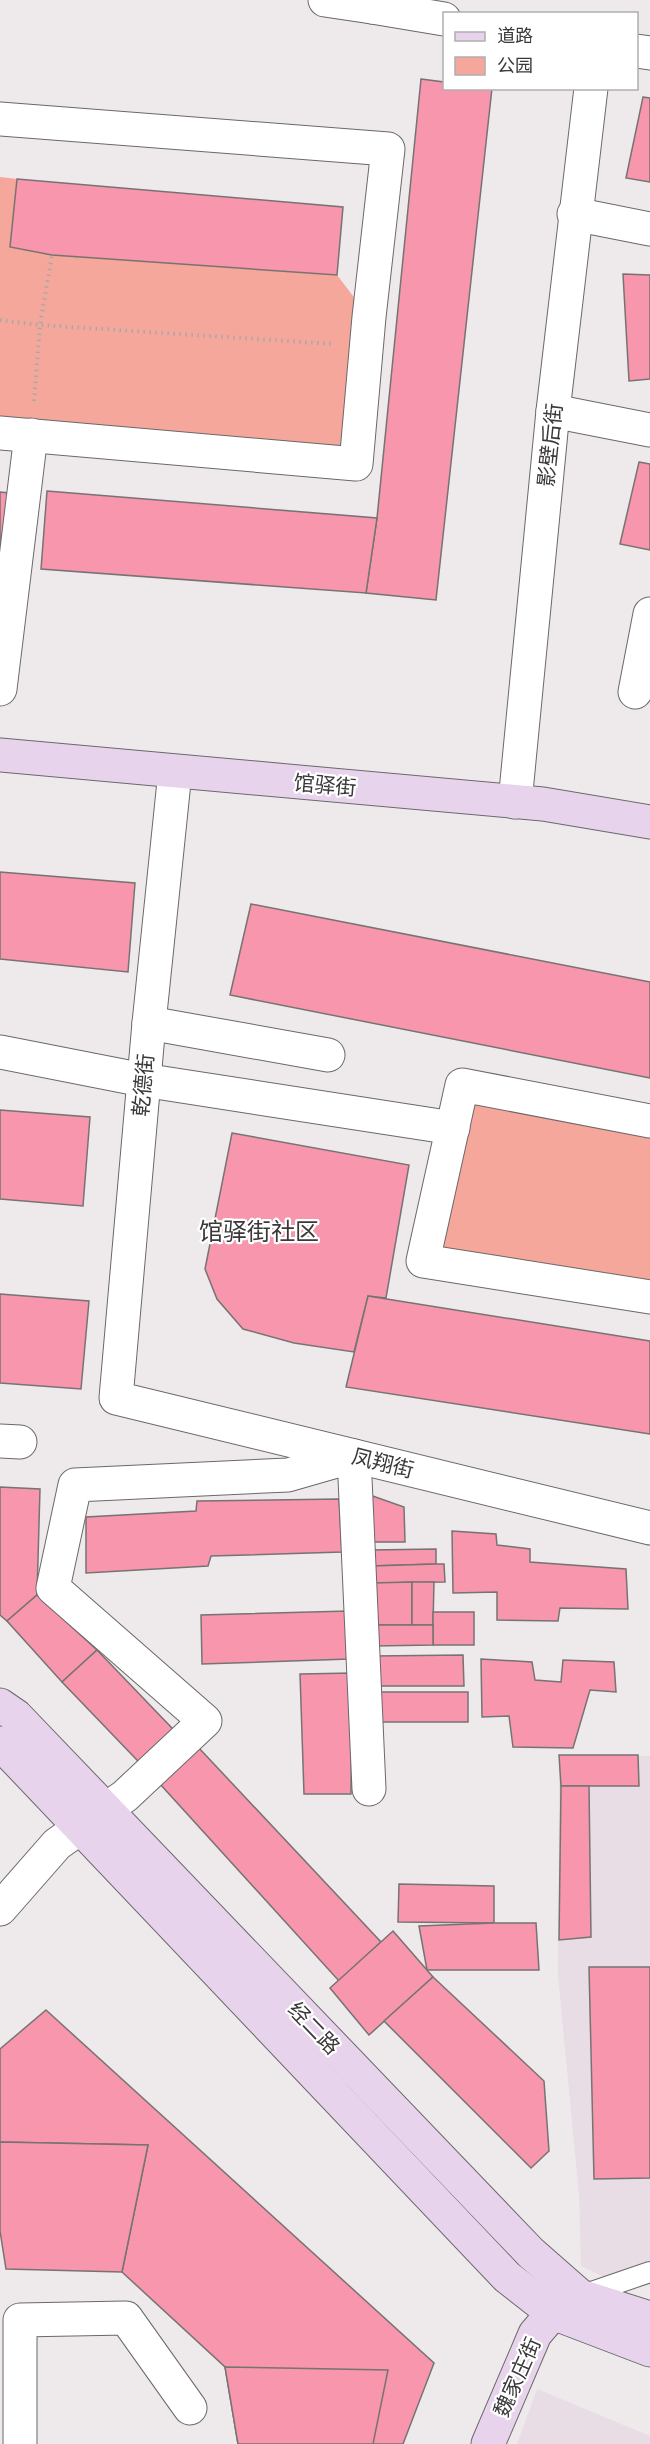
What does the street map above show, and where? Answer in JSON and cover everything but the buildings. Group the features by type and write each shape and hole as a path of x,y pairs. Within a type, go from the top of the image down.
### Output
{"street":[{"path":"326,0 373,4 443,19"},
{"name":"影壁后街","path":"515,802 553,411 574,214 591,90"},
{"path":"0,119 388,149 369,317 356,465 15,434 0,689"},
{"path":"574,214 650,229"},
{"path":"553,411 650,430"},
{"path":"635,692 650,614"},
{"name":"馆驿街","path":"0,754 175,772 543,804 650,822"},
{"name":"乾德街","path":"116,1398 148,1023 175,772"},
{"path":"148,1023 328,1055"},
{"path":"0,1052 143,1080 453,1128"},
{"path":"650,1120 462,1085 423,1261 650,1297"},
{"name":"凤翔街","path":"116,1398 650,1528"},
{"path":"0,1910 57,1844 93,1818 205,1720 53,1588 75,1485 288,1475 354,1456 369,1789"},
{"name":"经二路","path":"0,1705 16,1716 93,1818 507,2277 553,2313 650,2350"},
{"name":"经二路","path":"0,1743 93,1818 531,2253 580,2296 650,2318"},
{"name":"魏家庄街","path":"488,2444 535,2334 553,2313"},
{"path":"20,2444 10,2320 126,2318 190,2408"}],"lane":[{"path":"580,2296 650,2272"}],"path":[{"path":"15,434 40,325 52,255"},
{"path":"0,320 40,325 368,346"}],"shaded area":[{"path":"559,1755 650,1756 650,2272 614,2282 581,2266 579,2195 558,1976"},
{"path":"537,2389 650,2436 650,2444 517,2444"}],"green space":[{"path":"0,177 17,179 10,247 52,255 337,275 369,317 356,464 0,433"},
{"path":"473,1101 650,1136 650,1283 439,1250"}],"district":[{"name":"馆驿街社区","path":"259,1231"}]}
